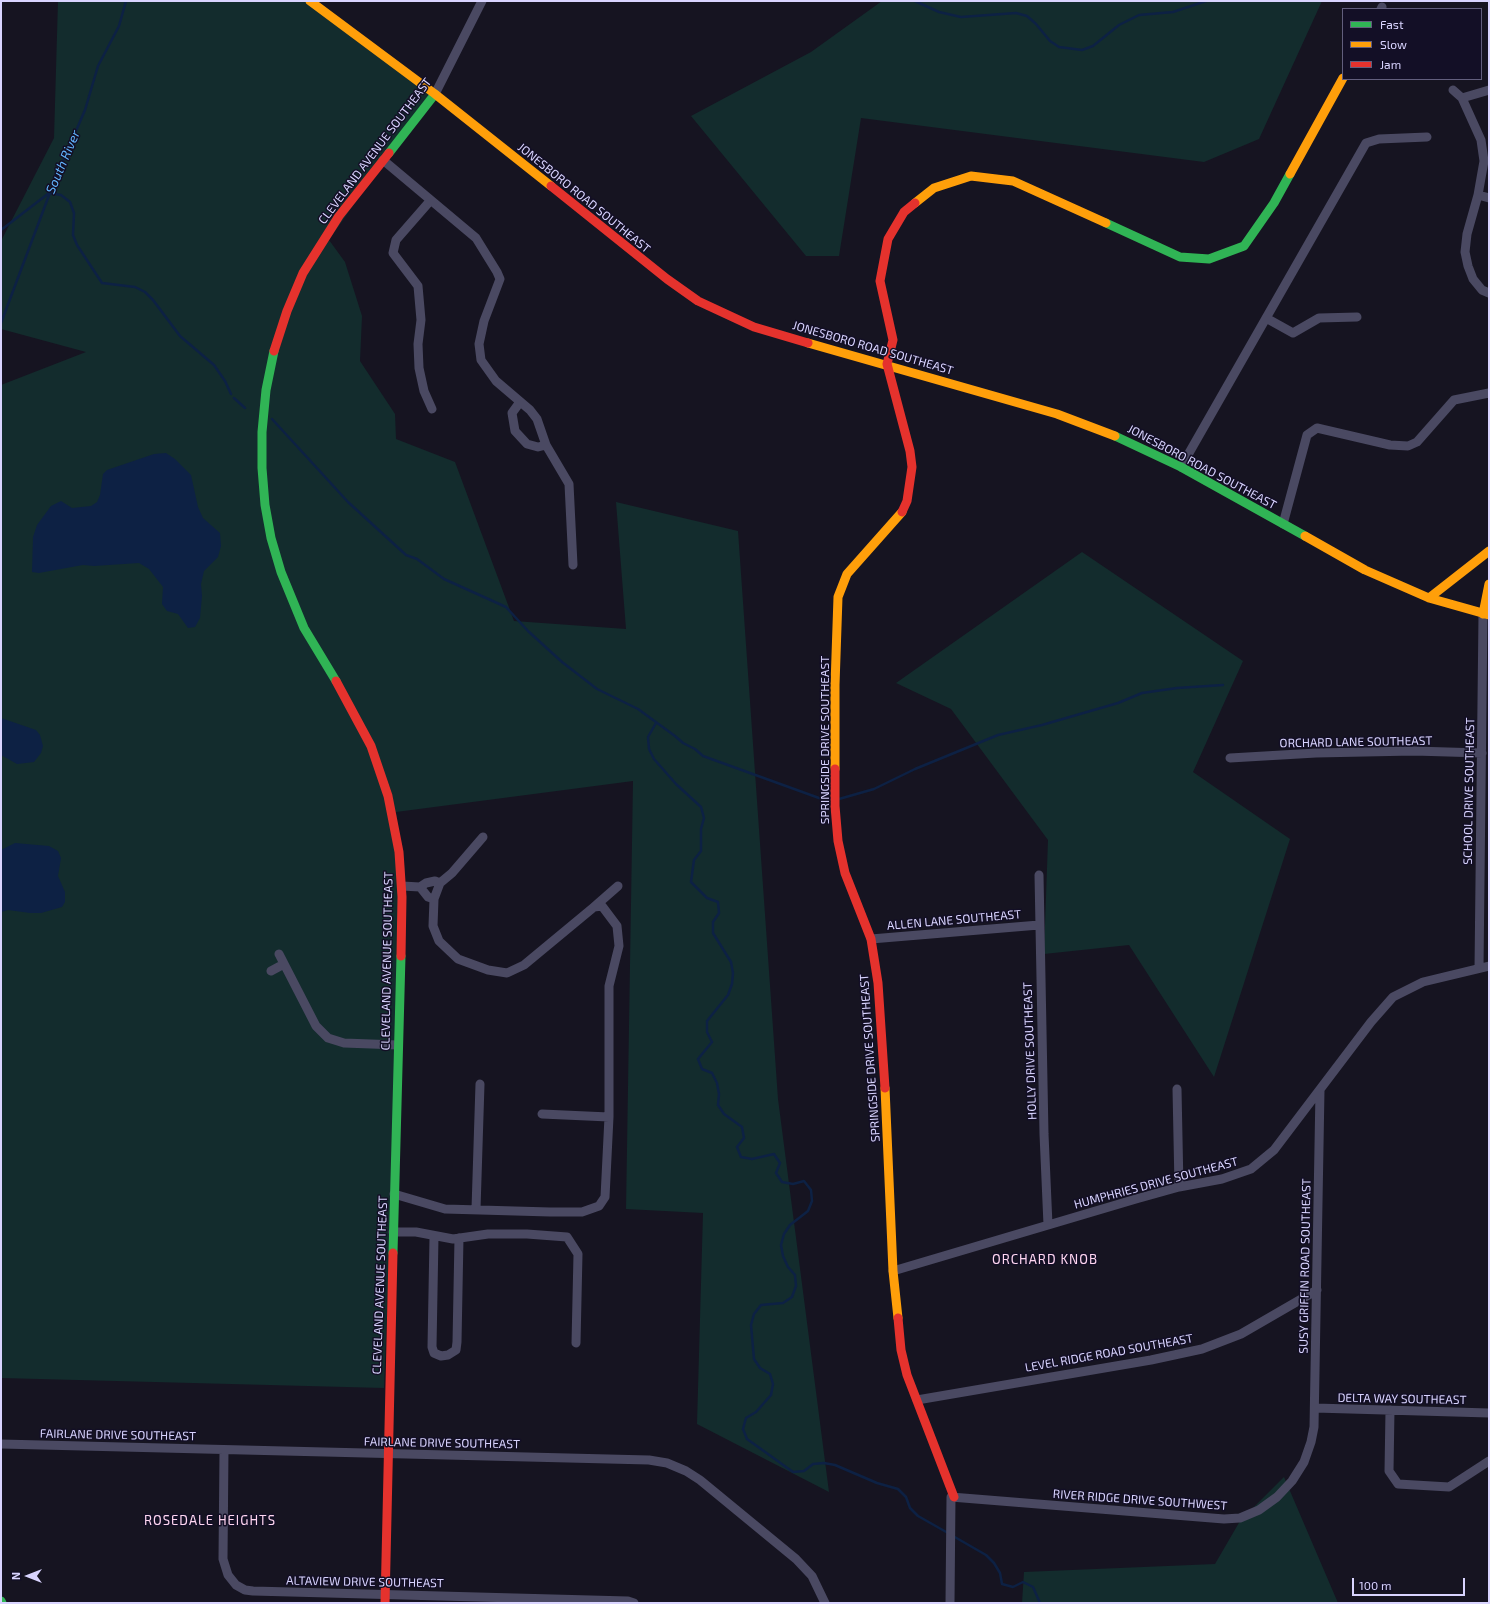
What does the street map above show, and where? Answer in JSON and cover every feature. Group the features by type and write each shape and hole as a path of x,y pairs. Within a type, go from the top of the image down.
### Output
{"main road":[{"name":"JONESBORO ROAD SOUTHEAST","path":"310,1 435,94 667,279 698,301 725,315 754,327 1057,414 1112,434 1181,467 1365,570 1429,598 1486,614"},
{"path":"887,364 893,340 880,281 888,239 904,212 934,188 971,176 1013,181 1180,257 1208,259 1244,246 1274,204 1342,80"},
{"name":"CLEVELAND AVENUE SOUTHEAST","path":"385,1599 387,1453 402,886 399,852 388,796 371,746 350,704 304,628 292,603 271,538 265,505 262,468 262,432 266,390 274,352 287,311 303,273 339,216 435,94"},
{"name":"SPRINGSIDE DRIVE SOUTHEAST","path":"887,364 910,451 912,467 908,496 901,513 848,574 841,588 836,617 835,806 838,841 846,873 871,939 878,983 883,1036 893,1272 901,1350 907,1375 954,1497"},
{"path":"1429,598 1489,551"},
{"path":"1486,614 1489,584"}],"street":[{"name":"CLEVELAND AVENUE SOUTHEAST","path":"435,94 482,1"},
{"path":"1453,90 1462,98 1481,140 1484,161 1478,195 1467,234 1465,252 1473,279 1482,290 1489,293"},
{"path":"1462,98 1489,90"},
{"path":"1181,467 1366,143 1379,139 1427,137"},
{"path":"383,160 430,201 476,238 497,272 500,279 484,321 479,344 481,360 496,381 530,410 537,419 546,445 569,484 573,565"},
{"path":"1478,195 1489,198"},
{"path":"430,201 396,240 393,253 418,286 421,320 418,344 418,368 424,391 432,409"},
{"path":"1266,318 1293,333 1319,318 1357,317"},
{"path":"1282,524 1308,435 1317,428 1390,445 1408,446 1417,442 1454,400 1489,392"},
{"path":"520,402 512,413 515,431 527,444 538,447 546,445"},
{"name":"SCHOOL DRIVE SOUTHEAST","path":"1479,968 1482,753 1486,614"},
{"name":"ORCHARD LANE SOUTHEAST","path":"1230,758 1316,753 1414,751 1482,753"},
{"path":"483,837 452,873 440,883 434,899 433,926 440,941 449,952 458,959 470,964 507,973 524,965 618,886"},
{"name":"HOLLY DRIVE SOUTHEAST","path":"1039,876 1038,925 1048,1225"},
{"path":"402,886 420,887 426,883 435,881 440,883"},
{"path":"420,887 428,897 434,899"},
{"path":"394,1194 445,1209 582,1212 599,1206 605,1197 609,1117 609,986 620,946 617,926 602,906 594,907"},
{"name":"ALLEN LANE SOUTHEAST","path":"871,939 1038,925"},
{"path":"279,954 316,1026 328,1038 344,1043 398,1045"},
{"path":"271,971 284,964"},
{"name":"HUMPHRIES DRIVE SOUTHEAST","path":"893,1272 1179,1187 1222,1179 1251,1169 1274,1150 1371,1022 1393,997 1423,982 1489,966"},
{"path":"476,1209 480,1084"},
{"path":"1177,1089 1179,1187"},
{"name":"SUSY GRIFFIN ROAD SOUTHEAST","path":"1311,1442 1315,1408 1320,1090"},
{"path":"542,1114 609,1117"},
{"path":"393,1232 416,1232 434,1237 458,1238 503,1234 567,1237 578,1254 576,1343"},
{"path":"434,1237 432,1347 434,1353 441,1356 448,1355 456,1350 458,1238"},
{"name":"LEVEL RIDGE ROAD SOUTHEAST","path":"917,1400 1151,1360 1202,1348 1241,1334 1317,1290"},
{"name":"DELTA WAY SOUTHEAST","path":"1315,1408 1489,1413"},
{"path":"1390,1410 1388,1471 1398,1484 1449,1487 1489,1461"},
{"name":"RIVER RIDGE DRIVE SOUTHWEST","path":"954,1497 1224,1519 1240,1518 1259,1510 1277,1497 1292,1481 1304,1462 1311,1442"},
{"name":"FAIRLANE DRIVE SOUTHEAST","path":"1,1444 649,1460 667,1463 686,1471 700,1480 796,1559 812,1576 825,1603"},
{"name":"ALTAVIEW DRIVE SOUTHEAST","path":"224,1450 223,1559 228,1575 236,1584 245,1590 385,1599 620,1601 634,1603"},
{"path":"950,1603 951,1496 954,1497"}],"green space":[{"path":"58,1 310,1 433,91 329,240 345,262 362,316 360,361 395,414 396,439 455,462 514,621 626,629 616,502 738,531 778,1099 829,1492 697,1424 703,1213 626,1209 633,781 396,812 405,871 384,1388 1,1378 1,385 86,352 1,329 1,241 54,138"},
{"path":"882,1 1322,1 1259,139 1204,162 861,118 839,256 806,256 691,116 811,52"},
{"path":"1082,552 1243,661 1193,772 1290,839 1214,1077 1129,945 1044,954 1048,840 951,709 896,683"},
{"path":"1284,1477 1338,1603 1022,1603 1024,1572 1215,1564 1240,1521"}],"water":[{"path":"166,453 175,459 191,475 198,507 203,518 220,533 221,546 218,557 204,571 201,584 202,596 200,618 195,627 188,628 178,614 167,611 162,604 163,587 149,569 139,563 94,566 83,565 39,573 32,572 33,537 37,525 51,506 61,501 72,508 91,506 97,502 100,495 103,474 107,470 154,454"},
{"path":"1,718 36,730 40,735 43,746 41,753 34,762 17,764 1,755"},
{"path":"15,843 49,846 58,851 61,858 58,876 65,892 65,902 62,907 41,913 8,910 1,912 1,850"}],"waterway":[{"name":"South River","path":"1,323 54,182 85,110 98,66 119,26 126,1"},
{"path":"915,1 939,12 961,17 1016,13 1027,16 1036,24 1050,41 1059,47 1082,50 1093,46 1119,25 1139,15 1173,12 1206,1"},
{"path":"1,230 49,193 61,195 70,202 74,213 73,235 77,245 102,283 135,287 145,292 153,300 180,336 214,365 225,381 231,394"},
{"path":"234,398 245,408"},
{"path":"272,419 348,502 406,555 417,559 444,579 506,607 528,631 562,662 597,689 638,709 703,756 819,798 830,799"},
{"path":"839,799 874,789 915,769 998,735 1042,725 1118,703 1142,693 1177,688 1223,685"},
{"path":"656,723 648,737 649,749 654,759 676,784 701,807 704,818 701,829 701,851 694,860 691,882 707,898 718,902 719,913 713,922 713,933 731,962 733,973 732,984 728,995 707,1021 707,1032 712,1042 698,1059 702,1069 712,1073 717,1083 719,1094 718,1105 724,1114 742,1127 744,1138 737,1147 741,1157 752,1159 774,1154 780,1163 776,1173 782,1182 793,1184 804,1181 811,1190 812,1201 808,1211 790,1225 784,1234 781,1245 783,1256 788,1267 795,1275 796,1286 792,1297 783,1303 761,1305 754,1314 751,1325 754,1359 760,1368 770,1374 773,1384 771,1395 756,1412 746,1418 743,1429 747,1439 793,1472 804,1471 813,1464 824,1463 835,1465 877,1483 898,1489 906,1497 910,1508 918,1516 948,1533"},
{"path":"953,1536 986,1555 994,1563 1000,1573 1002,1584 1013,1587 1023,1582 1033,1587 1040,1603"}],"traffic: fast":[{"path":"389,153 435,94"},
{"path":"1106,223 1180,257 1209,259 1244,246 1274,203 1290,174"},
{"path":"274,351 266,390 262,432 262,468 265,505 271,538 281,572 304,628 336,681"},
{"path":"1115,436 1181,467 1305,536"},
{"path":"393,1253 401,956"}],"traffic: slow":[{"path":"310,1 435,94 551,186"},
{"path":"1290,174 1342,80"},
{"path":"915,203 934,188 971,176 1013,181 1106,223"},
{"path":"808,343 1057,414 1115,436"},
{"path":"835,769 835,685 838,597 847,574 902,512"},
{"path":"1305,536 1365,570 1429,598 1489,615"},
{"path":"1429,598 1489,551"},
{"path":"1483,614 1489,584"},
{"path":"885,1088 893,1271 898,1318"}],"traffic: jam":[{"path":"274,351 287,311 303,273 339,216 389,153"},
{"path":"551,186 667,279 698,301 754,327 808,343"},
{"path":"902,512 907,501 912,467 910,451 887,364 893,340 880,281 888,239 904,212 915,203"},
{"path":"336,681 371,746 388,796 399,852 402,897 401,956"},
{"path":"835,769 835,806 838,841 845,873 871,939 878,983 885,1088"},
{"path":"385,1603 393,1253"},
{"path":"898,1318 901,1350 907,1375 954,1497"}],"district":[{"name":"ORCHARD KNOB","path":"1045,1260"},
{"name":"ROSEDALE HEIGHTS","path":"210,1521"}]}
